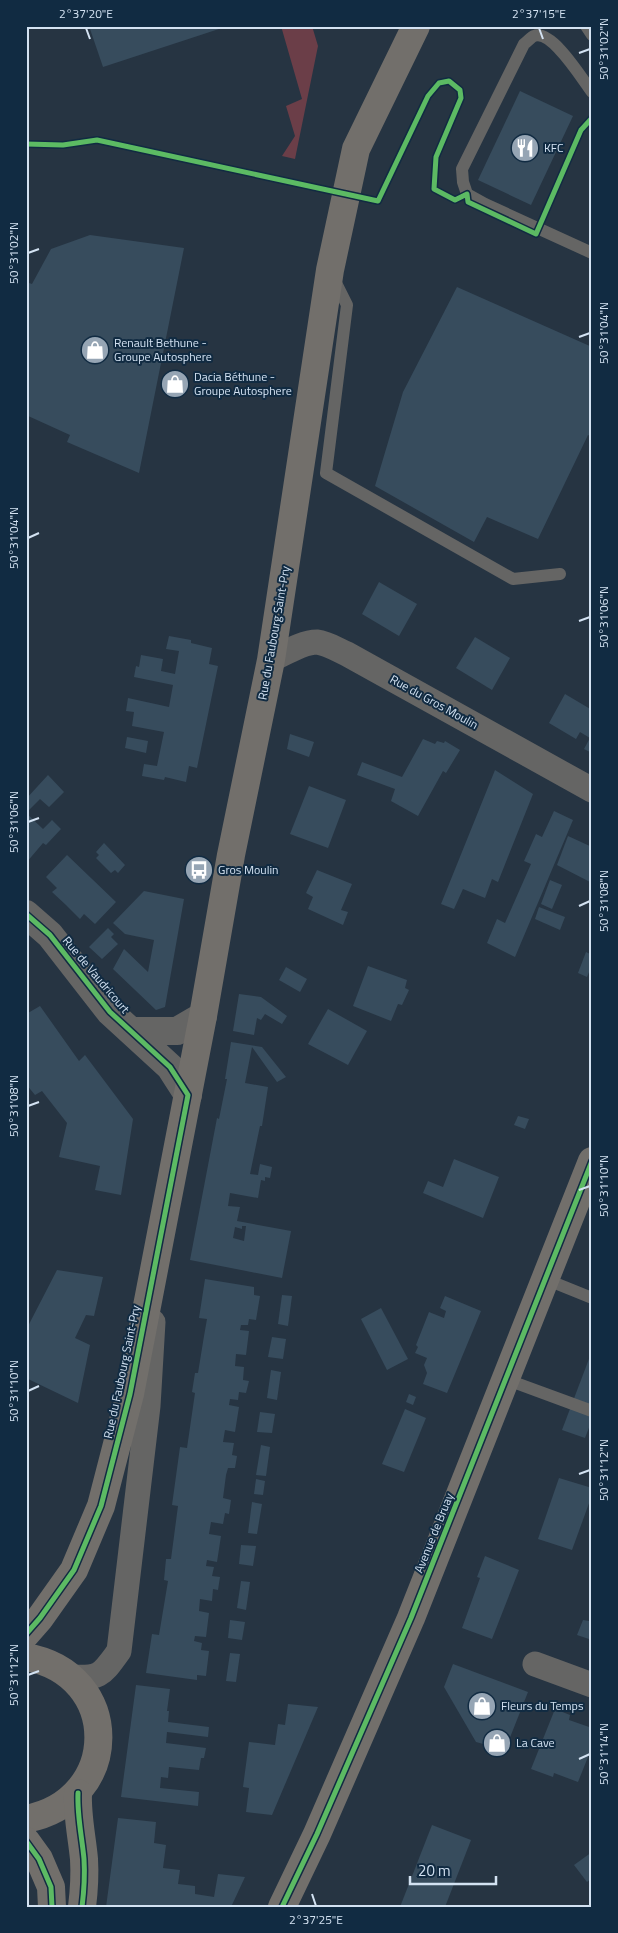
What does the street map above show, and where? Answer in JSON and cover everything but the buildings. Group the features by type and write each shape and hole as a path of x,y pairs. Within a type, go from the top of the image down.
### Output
{"main road":[{"name":"Rue du Faubourg Saint-Pry","path":"26,1634 40,1618 74,1570 101,1506 130,1394 203,1016 231,855 271,660 330,270 356,149 416,26"},
{"name":"Avenue de Bruay","path":"282,1907 317,1834 411,1618 592,1161"},
{"path":"26,1657 41,1660 57,1667 84,1690 93,1706 98,1733 96,1761 89,1778 78,1793 63,1806 46,1815 26,1819"},
{"path":"78,1793 77,1810 84,1858 85,1888 82,1907"},
{"path":"26,1841 39,1859 51,1887 52,1907"}],"street":[{"name":"Rue du Gros Moulin","path":"271,660 308,644 315,642 323,643 364,663 592,790"},
{"name":"Rue de Vaudricourt","path":"26,914 50,935 110,1012 170,1067 188,1095"},
{"name":"Rue de Vaudricourt","path":"132,1031 177,1031 203,1016"},
{"name":"Rue du Faubourg Saint-Pry","path":"71,1677 90,1678 104,1672 119,1651 148,1406 158,1250"},
{"path":"535,1664 592,1685"}],"lane":[{"path":"586,26 592,35"},
{"path":"592,92 555,43 544,36 534,36 524,44 462,169 463,182 467,194 592,253"},
{"path":"330,270 347,305 326,473 513,579 560,574"},
{"path":"545,1279 592,1298"},
{"path":"505,1379 592,1411"}],"shaded area":[{"path":"281,26 312,26 318,46 295,159 282,156 295,136 286,106 302,99"}],"cycle path":[{"path":"26,144 63,145 97,140 378,201 428,96 439,83 449,81 460,90 461,98 436,157 434,189 455,200 467,194 468,202 536,234 581,130 592,118"},
{"path":"26,914 50,935 110,1012 170,1067 188,1095 130,1394 101,1506 74,1570 40,1618 26,1634"},
{"path":"282,1907 317,1834 411,1618 592,1161"},
{"path":"78,1793 84,1865 82,1907"},
{"path":"26,1841 39,1859 51,1887 52,1907"}],"place":[{"name":"KFC","path":"525,148"},
{"name":"Renault Bethune - Groupe Autosphere","path":"95,350"},
{"name":"Dacia Béthune - Groupe Autosphere","path":"175,384"},
{"name":"Gros Moulin","path":"199,870"},
{"name":"Fleurs du Temps","path":"482,1706"},
{"name":"La Cave","path":"497,1743"}]}
